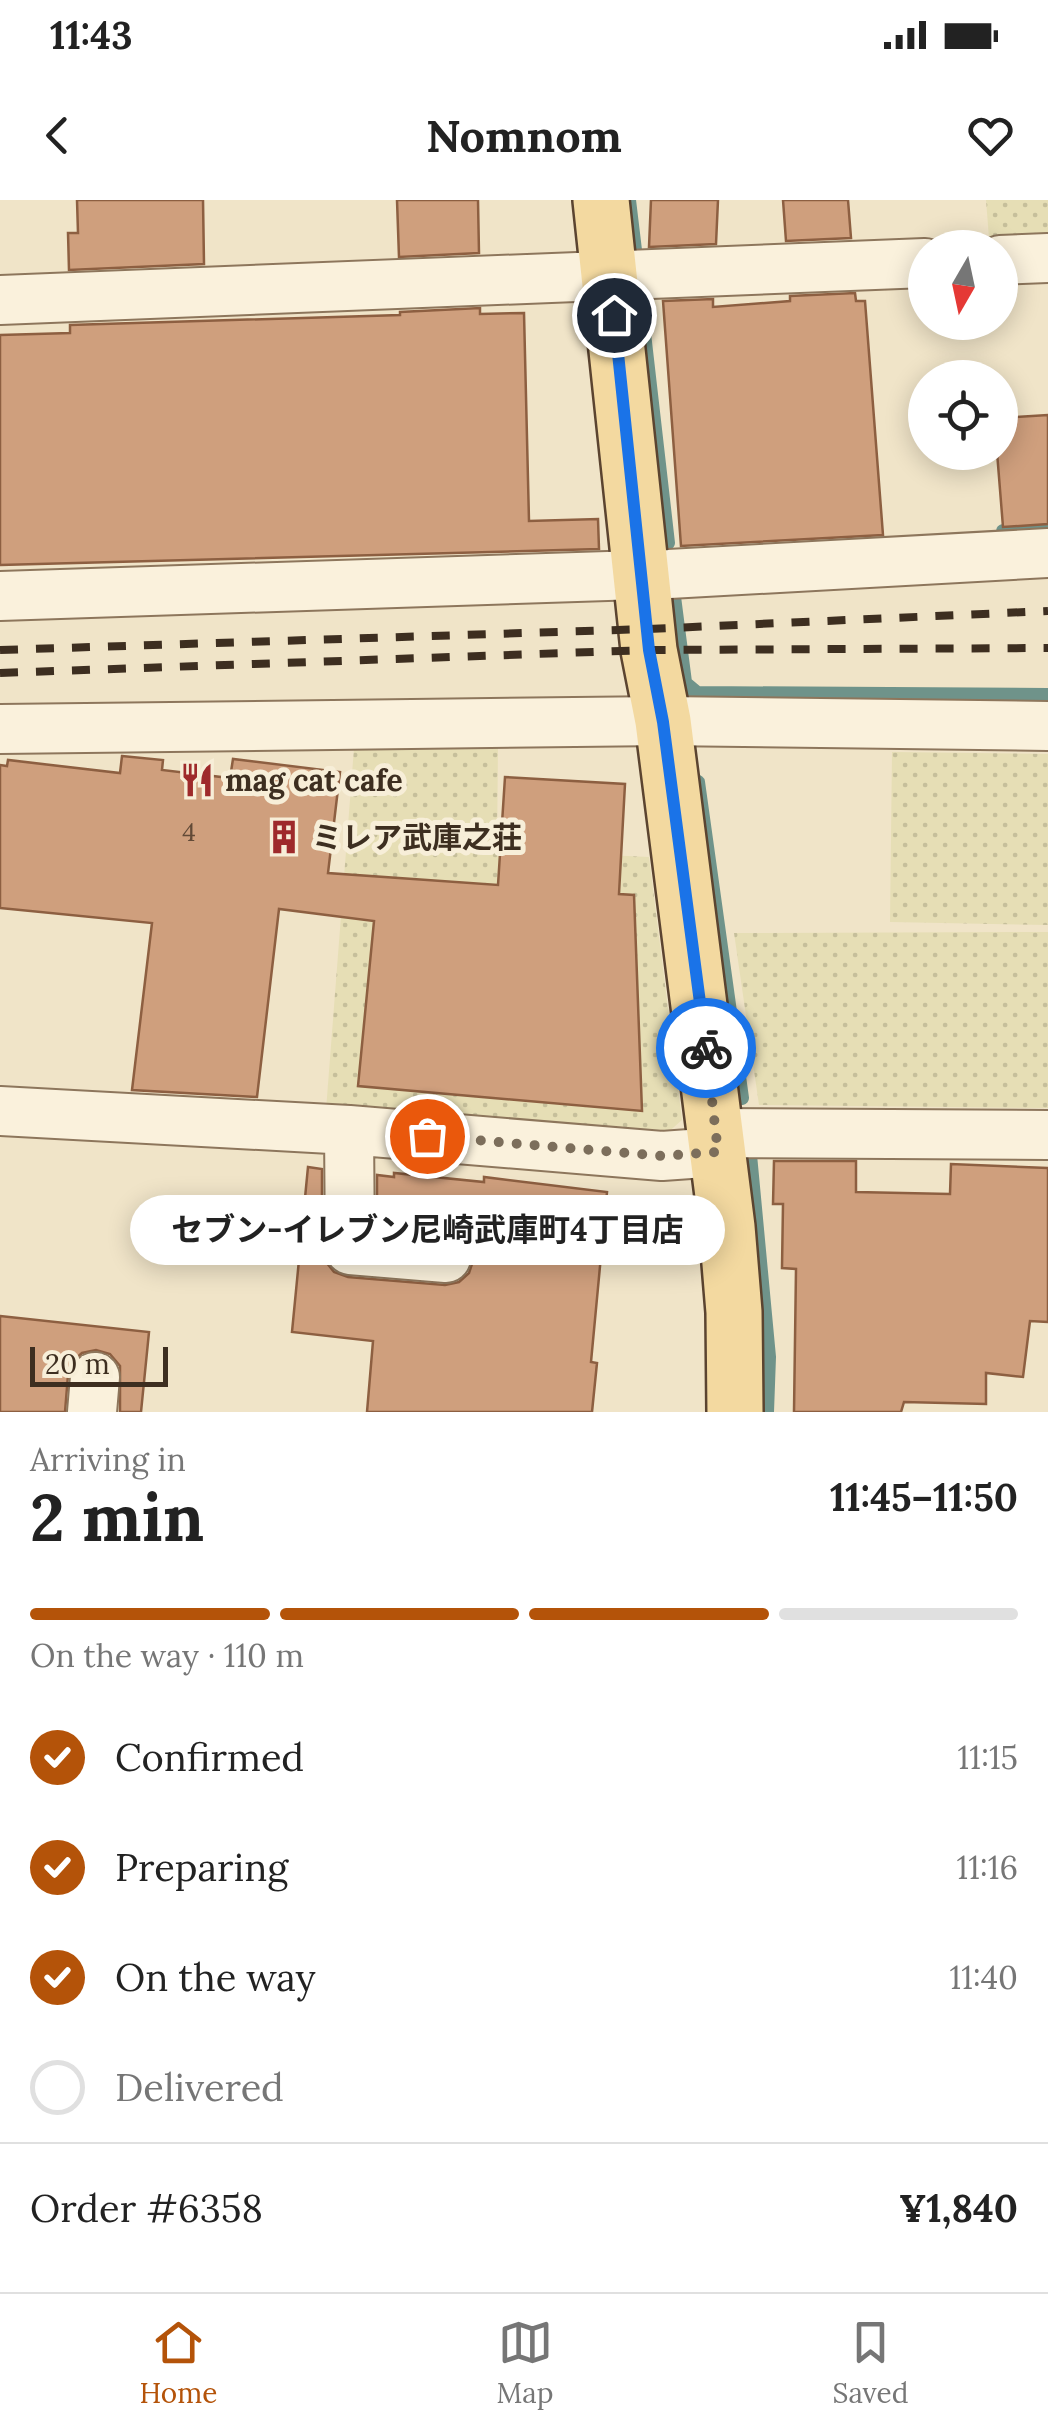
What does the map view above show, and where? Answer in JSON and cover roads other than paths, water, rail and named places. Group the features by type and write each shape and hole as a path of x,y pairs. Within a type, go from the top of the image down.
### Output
{"main road":[{"path":"601,200 649,650 663,722 718,1142 734,1312 735,1412"}],"street":[{"path":"1018,259 1048,258"},
{"path":"0,300 908,265"},
{"path":"0,596 640,574 1048,554"},
{"path":"0,728 663,722 1048,726"},
{"path":"0,1111 349,1130 662,1156 718,1142 1048,1135"},
{"path":"349,1130 350,1250 446,1258"}],"waterway":[{"path":"629,200 635,250"},
{"path":"641,307 668,543"},
{"path":"1003,531 1048,529"},
{"path":"673,589 686,690"},
{"path":"685,683 697,693 1048,695"},
{"path":"698,782 742,1098"},
{"path":"750,1155 769,1357 767,1412"}],"railway":[{"path":"0,650 648,629 1048,611"},
{"path":"0,673 649,650 1048,648"}],"place":[{"name":"mag cat cafe","path":"197,780"},
{"name":"ミレア武庫之荘","path":"284,837"},
{"name":"セブン-イレブン尼崎武庫町4丁目店","path":"427,1136"}]}
